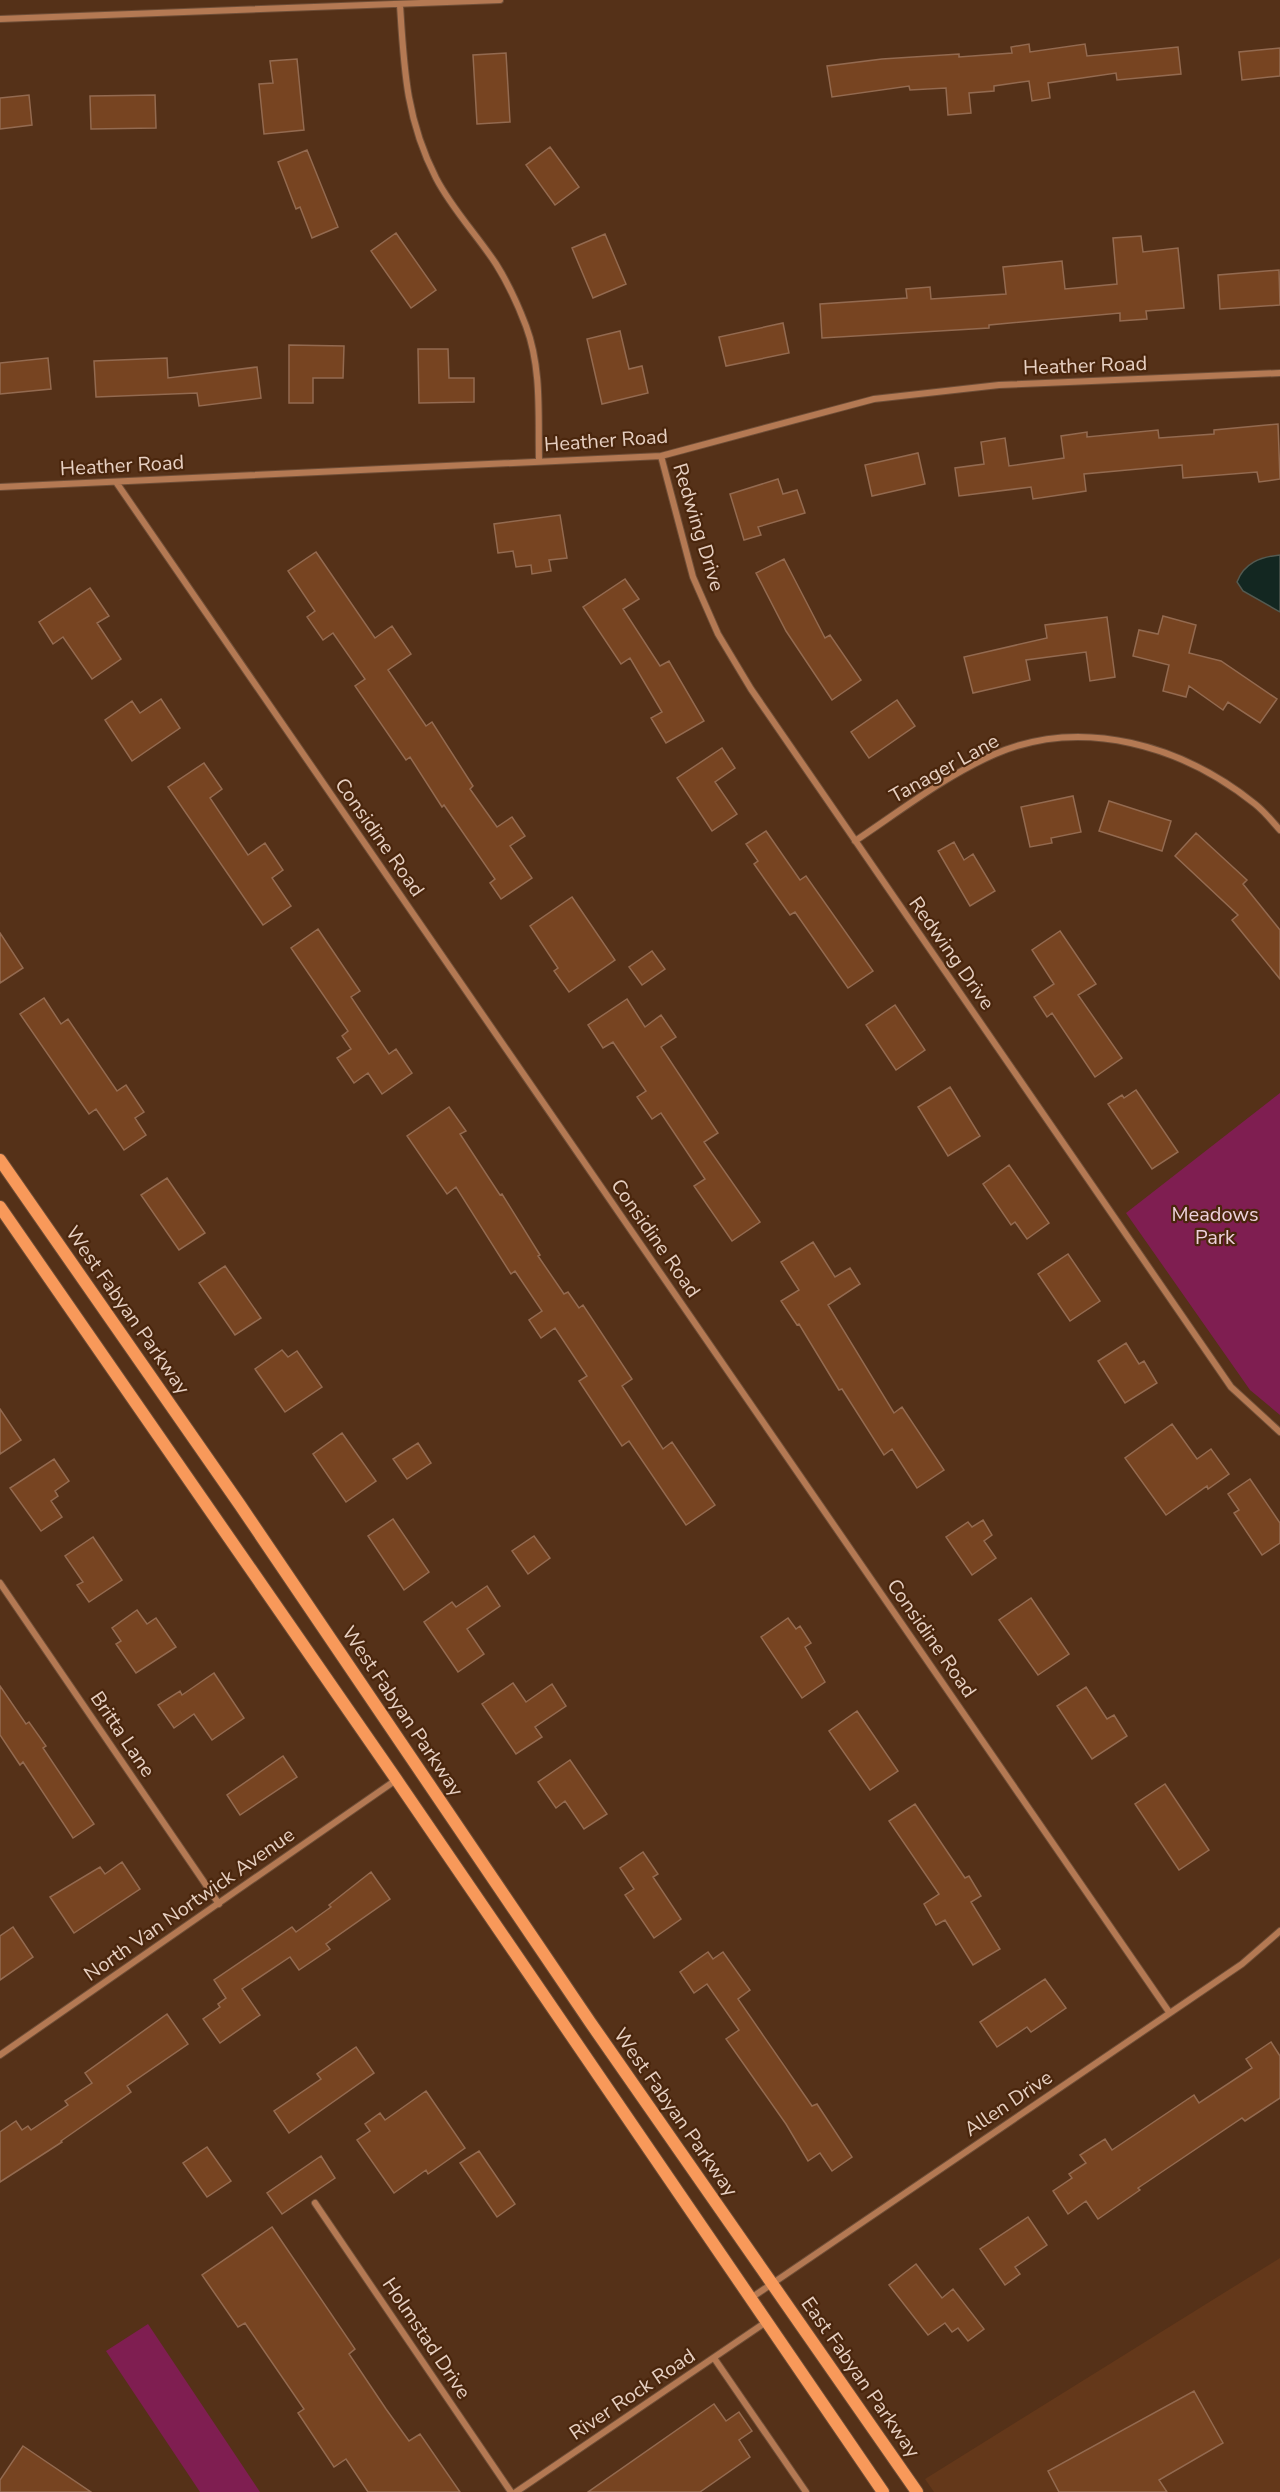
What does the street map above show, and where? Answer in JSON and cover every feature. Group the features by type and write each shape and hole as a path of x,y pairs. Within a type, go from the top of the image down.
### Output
{"main road":[{"name":"West Fabyan Parkway","path":"0,1160 240,1505 573,1997 772,2283"},
{"path":"1,1211 396,1779 571,2039 883,2492"},
{"name":"East Fabyan Parkway","path":"772,2283 917,2492"}],"street":[{"path":"0,18 500,0"},
{"path":"400,5 405,80 415,129 436,179 496,264 527,327 537,371 539,461"},
{"name":"Heather Road","path":"0,487 661,456 874,399 999,385 1280,373"},
{"name":"Redwing Drive","path":"661,456 693,577 718,634 751,689 1232,1387 1280,1432"},
{"name":"Considine Road","path":"116,482 1169,2012"},
{"name":"Tanager Lane","path":"855,841 925,793 994,754 1033,742 1071,738 1112,739 1152,747 1197,765 1256,804 1280,830"},
{"name":"Britta Lane","path":"0,1583 219,1904"},
{"name":"North Van Nortwick Avenue","path":"0,2055 396,1779"},
{"name":"Allen Drive","path":"751,2298 1242,1964 1280,1931"},
{"name":"Holmstad Drive","path":"315,2203 514,2492"},
{"name":"River Rock Road","path":"514,2492 766,2322"},
{"path":"714,2358 806,2492"}],"shaded area":[{"path":"1280,2258 1280,2492 934,2492 925,2479"}],"green space":[{"name":"Meadows Park","path":"1280,1093 1280,1415 1250,1390 1126,1213"},
{"path":"148,2324 260,2492 200,2492 106,2351"}],"water":[{"path":"1280,555 1280,612 1243,591 1237,582 1244,570 1254,562"}],"building":[{"path":"1029,44 1030,52 1085,44 1087,56 1178,47 1181,74 1117,80 1116,73 1048,83 1050,98 1032,101 1029,81 994,86 994,91 969,93 971,113 948,115 946,88 910,90 909,86 832,97 827,66 882,59 1012,53 1011,47"},
{"path":"1280,48 1280,76 1242,80 1239,52"},
{"path":"506,53 510,122 477,124 473,55"},
{"path":"297,59 304,130 264,134 259,84 273,83 270,61"},
{"path":"29,95 32,125 0,129 0,98"},
{"path":"155,95 156,128 91,129 90,96"},
{"path":"550,147 579,187 555,205 526,165"},
{"path":"307,150 338,227 312,238 300,207 296,209 278,162"},
{"path":"396,233 436,290 411,308 371,251"},
{"path":"605,234 626,284 593,298 572,248"},
{"path":"1141,236 1143,252 1178,248 1184,308 1146,311 1147,319 1120,321 1120,313 989,325 989,328 822,338 820,304 907,298 906,289 930,287 931,299 1006,294 1003,267 1062,261 1065,289 1117,284 1113,238"},
{"path":"1279,270 1280,305 1220,309 1218,275"},
{"path":"783,323 789,353 726,366 719,337"},
{"path":"620,331 629,369 642,366 648,393 602,404 587,339"},
{"path":"289,345 344,346 343,378 313,378 313,403 289,403"},
{"path":"418,349 448,349 449,378 474,378 474,402 419,403"},
{"path":"48,358 51,389 0,394 0,363"},
{"path":"167,358 168,378 257,367 261,398 199,406 197,393 96,397 94,361"},
{"path":"1278,424 1280,479 1259,482 1257,472 1183,478 1182,465 1084,474 1086,491 1033,499 1031,487 959,496 955,468 984,464 981,442 1005,438 1009,466 1064,458 1061,436 1087,432 1087,437 1158,430 1159,438 1214,434 1214,430"},
{"path":"918,453 925,484 872,496 865,465"},
{"path":"778,479 783,494 797,490 805,513 758,527 761,535 744,540 730,494"},
{"path":"560,515 567,558 549,560 551,571 532,574 531,565 516,567 513,551 498,553 494,524"},
{"path":"316,552 375,638 392,626 411,654 388,670 426,726 432,722 473,786 470,789 497,827 512,817 525,836 510,846 532,878 501,899 490,883 495,879 444,805 442,807 410,757 406,760 355,686 365,679 333,633 323,640 307,617 315,611 288,571"},
{"path":"784,559 825,638 830,635 861,680 832,700 786,631 756,573"},
{"path":"625,579 639,599 623,609 660,666 669,661 704,721 666,743 651,718 662,712 630,658 621,664 583,607"},
{"path":"90,588 109,616 97,623 121,659 92,679 63,637 53,644 39,622"},
{"path":"1163,616 1196,625 1189,653 1221,661 1277,699 1260,723 1228,702 1223,710 1189,686 1186,697 1163,691 1169,665 1133,656 1139,630 1158,634"},
{"path":"1107,617 1115,677 1090,681 1086,652 1026,660 1030,680 973,693 964,657 1047,638 1045,625"},
{"path":"161,699 180,728 132,761 105,720 132,701 140,713"},
{"path":"897,700 915,726 869,758 851,732"},
{"path":"722,748 735,768 715,782 737,814 712,831 677,778"},
{"path":"204,763 222,789 210,798 248,855 265,843 283,870 272,878 291,906 263,925 168,787"},
{"path":"1073,796 1081,832 1051,838 1052,843 1030,847 1021,807"},
{"path":"1109,801 1171,821 1162,851 1099,831"},
{"path":"766,831 800,880 806,876 873,971 848,988 795,912 790,915 754,864 758,861 746,844"},
{"path":"1196,833 1247,880 1243,884 1280,930 1280,979 1232,920 1238,915 1175,856"},
{"path":"954,842 964,860 973,854 995,891 970,906 938,851"},
{"path":"572,897 615,960 569,992 554,971 558,968 530,926"},
{"path":"318,929 360,991 351,997 389,1054 396,1049 412,1073 382,1094 368,1073 354,1083 337,1058 351,1049 342,1036 348,1031 291,948"},
{"path":"1060,931 1096,984 1078,995 1122,1058 1095,1077 1052,1013 1047,1017 1034,997 1054,984 1032,950"},
{"path":"0,933 23,968 0,983"},
{"path":"652,951 665,969 642,985 629,967"},
{"path":"44,998 61,1024 68,1019 117,1091 126,1085 144,1112 135,1118 146,1135 124,1150 96,1109 89,1114 20,1014"},
{"path":"627,999 645,1027 661,1015 676,1037 661,1047 718,1133 704,1142 760,1222 732,1241 694,1186 705,1179 661,1113 652,1119 637,1097 646,1091 613,1042 603,1048 588,1025"},
{"path":"895,1005 925,1050 896,1070 866,1025"},
{"path":"950,1087 980,1136 948,1156 918,1107"},
{"path":"1136,1090 1178,1152 1152,1169 1108,1104"},
{"path":"449,1107 466,1131 460,1134 500,1195 502,1194 540,1255 538,1256 564,1294 568,1292 579,1308 583,1305 632,1379 622,1386 663,1449 672,1442 715,1505 686,1525 629,1441 622,1446 579,1381 587,1376 555,1328 541,1338 529,1320 542,1311 515,1271 511,1274 456,1187 447,1194 407,1136"},
{"path":"1009,1165 1049,1223 1027,1239 1015,1222 1011,1225 983,1184"},
{"path":"167,1178 205,1233 179,1250 141,1195"},
{"path":"813,1242 835,1277 850,1268 860,1284 828,1305 894,1413 902,1407 944,1470 917,1488 892,1449 884,1455 842,1389 839,1390 799,1324 797,1325 781,1301 799,1290 781,1262"},
{"path":"1068,1254 1100,1301 1070,1321 1038,1274"},
{"path":"225,1266 261,1318 235,1335 199,1283"},
{"path":"1126,1343 1139,1364 1144,1361 1157,1383 1125,1403 1098,1361"},
{"path":"282,1350 288,1357 297,1351 322,1387 285,1412 255,1369"},
{"path":"0,1409 21,1440 0,1454"},
{"path":"1172,1424 1197,1459 1211,1449 1229,1474 1208,1489 1207,1486 1166,1515 1125,1458"},
{"path":"342,1433 376,1481 346,1502 313,1454"},
{"path":"418,1443 431,1463 407,1479 393,1459"},
{"path":"54,1459 69,1481 55,1491 58,1496 51,1501 62,1517 41,1531 10,1488"},
{"path":"1250,1479 1280,1523 1280,1543 1262,1555 1234,1513 1239,1510 1228,1494"},
{"path":"393,1519 429,1572 404,1590 368,1536"},
{"path":"983,1520 992,1535 984,1541 996,1558 972,1575 946,1537 968,1522 972,1527"},
{"path":"534,1536 550,1558 528,1574 512,1551"},
{"path":"93,1537 122,1580 89,1602 77,1585 83,1582 65,1556"},
{"path":"487,1586 500,1606 467,1629 484,1654 458,1672 424,1622 452,1602 456,1607"},
{"path":"1031,1598 1069,1654 1038,1675 999,1620"},
{"path":"137,1610 147,1624 156,1618 176,1647 136,1673 116,1644 121,1641 112,1628"},
{"path":"788,1618 796,1629 800,1626 811,1643 805,1647 825,1682 802,1698 761,1637"},
{"path":"214,1673 244,1718 212,1740 194,1714 174,1728 158,1705 180,1691 182,1695"},
{"path":"513,1683 526,1702 552,1684 566,1706 535,1727 542,1737 516,1754 482,1704"},
{"path":"0,1686 26,1724 29,1722 46,1746 43,1748 94,1824 73,1838 23,1762 20,1765 0,1735"},
{"path":"1086,1687 1107,1719 1114,1715 1127,1736 1092,1759 1057,1706"},
{"path":"857,1711 898,1771 870,1790 829,1731"},
{"path":"283,1756 297,1777 240,1815 227,1795"},
{"path":"570,1760 607,1814 584,1829 565,1801 556,1808 538,1782"},
{"path":"1165,1784 1209,1850 1179,1870 1135,1804"},
{"path":"915,1804 965,1878 969,1876 981,1896 971,1902 1000,1949 973,1965 945,1920 936,1925 924,1904 939,1894 889,1821"},
{"path":"643,1852 658,1874 653,1877 681,1919 654,1938 625,1895 634,1889 620,1868"},
{"path":"122,1862 140,1889 74,1933 50,1897 100,1867 105,1874"},
{"path":"371,1872 390,1899 326,1944 330,1949 299,1970 290,1957 242,1989 260,2015 220,2043 203,2019 220,2007 218,2004 226,1998 214,1980 292,1927 296,1932 331,1907 329,1905"},
{"path":"13,1927 33,1957 0,1980 0,1936"},
{"path":"708,1952 713,1959 723,1952 750,1990 738,1999 812,2106 817,2104 852,2157 832,2171 820,2153 808,2161 786,2124 726,2039 739,2030 707,1984 694,1993 680,1972"},
{"path":"1045,1979 1066,2008 1031,2032 1027,2027 997,2047 980,2022"},
{"path":"167,2014 188,2044 127,2086 131,2092 62,2142 0,2182 0,2132 16,2121 22,2130 28,2126 31,2130 68,2105 65,2101 92,2083 85,2073"},
{"path":"1271,2042 1280,2056 1280,2098 1245,2121 1242,2118 1138,2188 1140,2190 1098,2219 1086,2201 1068,2214 1053,2191 1072,2178 1069,2174 1086,2163 1080,2155 1105,2139 1112,2150 1194,2095 1199,2103 1252,2068 1246,2059"},
{"path":"356,2047 374,2073 289,2133 274,2111 321,2079 317,2074"},
{"path":"426,2091 465,2148 428,2174 426,2170 394,2193 357,2140 370,2131 365,2124 380,2113 385,2120"},
{"path":"207,2147 231,2181 207,2197 183,2163"},
{"path":"479,2151 515,2204 497,2217 460,2163"},
{"path":"321,2156 335,2178 282,2214 267,2193"},
{"path":"1028,2217 1047,2245 1015,2267 1020,2274 1005,2285 980,2249"},
{"path":"272,2227 355,2349 349,2354 386,2409 409,2441 420,2434 460,2492 368,2492 346,2459 334,2467 298,2413 304,2409 245,2323 238,2327 202,2275"},
{"path":"916,2264 942,2298 953,2289 984,2329 968,2341 958,2328 952,2332 945,2323 928,2335 889,2285"},
{"path":"1194,2391 1223,2443 1159,2480 1167,2492 1059,2492 1048,2471"},
{"path":"714,2404 726,2421 739,2412 752,2431 739,2440 750,2457 700,2492 588,2492"},
{"path":"23,2446 91,2492 0,2492 0,2480"}]}
